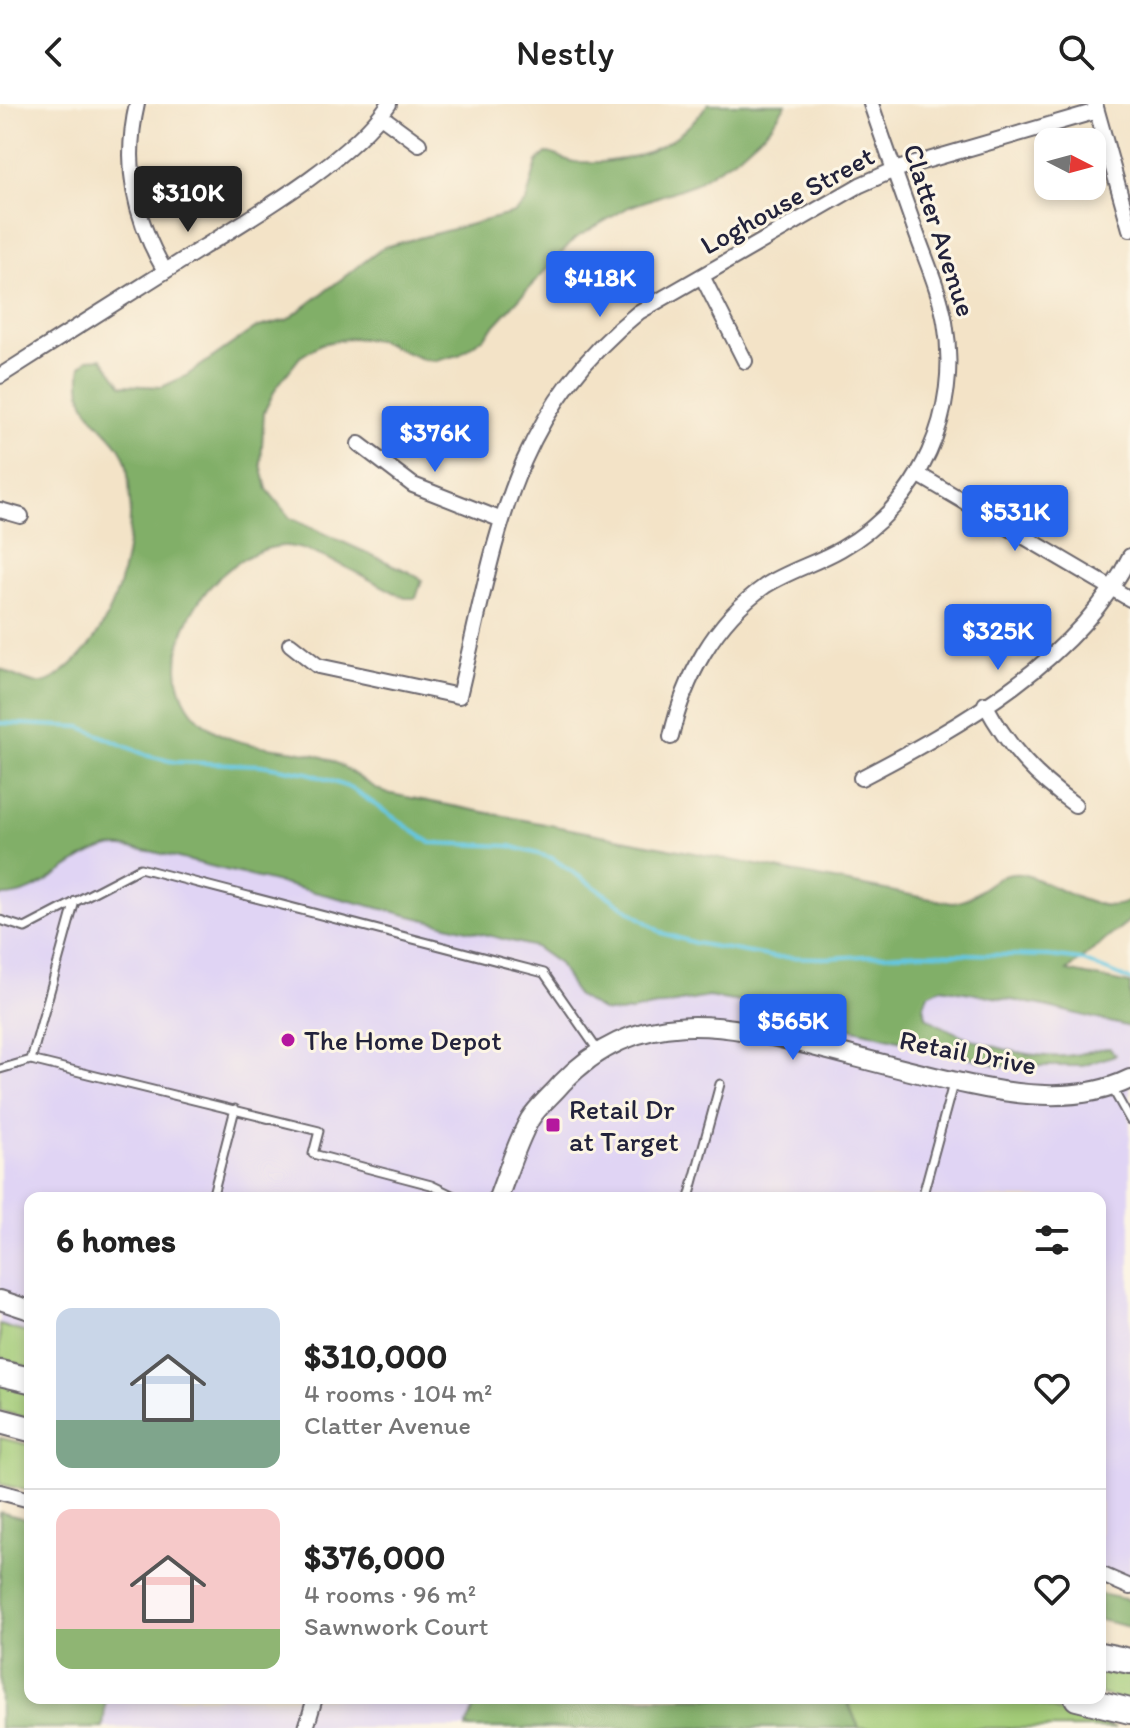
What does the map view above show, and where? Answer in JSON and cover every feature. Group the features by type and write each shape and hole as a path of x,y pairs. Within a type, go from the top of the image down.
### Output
{"highway":[{"path":"0,1421 24,1427"},
{"path":"1106,1656 1130,1661"},
{"path":"1098,1704 1130,1714"}],"street":[{"path":"137,104 130,154 131,191 144,235 165,271"},
{"name":"Clatter Avenue","path":"671,737 677,707 693,670 742,606 767,585 843,548 886,515 919,475 942,417 949,353 941,304 871,104"},
{"path":"1096,108 1130,229"},
{"name":"Loghouse Street","path":"290,644 304,659 318,666 459,696 502,520 534,434 572,377 611,334 639,312 860,185 894,170 1096,108"},
{"path":"0,376 282,199 385,110 419,144"},
{"path":"702,276 745,361"},
{"path":"359,444 413,485 502,520"},
{"path":"919,475 1130,599"},
{"path":"0,510 21,516"},
{"path":"861,778 985,704 1049,658 1085,624 1114,589 1130,556"},
{"path":"985,704 1003,738 1039,779 1075,805"},
{"name":"Retail Drive","path":"500,1192 531,1116 574,1071 600,1054 652,1029 692,1025 741,1028 1012,1094 1062,1095 1112,1088 1130,1079"},
{"path":"0,1300 24,1308"},
{"path":"0,1492 24,1498"},
{"path":"1106,1577 1130,1587"},
{"path":"306,1728 313,1704"}],"lane":[{"path":"0,920 25,928 140,868 544,973 600,1054"},
{"path":"31,1060 75,901"},
{"path":"0,1069 31,1060 319,1131 313,1154 431,1185 446,1192"},
{"path":"924,1192 954,1082"},
{"path":"691,1192 720,1084"},
{"path":"1112,1088 1130,1120"},
{"path":"214,1192 235,1109"}],"shaded area":[{"path":"0,765 1130,984 1130,1583 1106,1578 1106,1192 24,1192 24,1333 0,1326"},
{"path":"0,1512 24,1518 24,1704 476,1704 466,1728 0,1728"}],"green space":[{"path":"708,104 786,104 771,126 738,156 694,184 629,207 574,239 484,337 459,355 436,361 422,359 377,340 350,338 321,344 300,357 276,388 264,412 261,464 267,489 290,518 422,580 416,598 405,598 326,558 295,547 283,546 256,553 230,568 208,589 191,615 180,643 177,671 184,698 202,722 215,732 245,743 323,757 386,793 952,903 971,897 995,880 1014,874 1036,879 1091,903 1118,905 1130,900 1130,920 1067,971 1130,984 1130,1027 1040,1005 941,988 928,994 924,1005 926,1017 941,1026 997,1047 1056,1056 1110,1048 1115,1055 1083,1066 1002,1066 754,1004 708,997 619,1013 603,1011 576,995 559,964 535,947 132,848 110,847 96,851 30,890 0,896 0,669 25,681 39,683 54,678 71,665 89,646 103,624 122,574 127,546 130,492 127,467 116,442 83,401 81,366 88,359 102,358 122,385 162,387 186,376 255,328 287,320 384,247 514,213 526,202 537,162 546,153 575,162 615,161 633,157 666,143 695,120"},
{"path":"0,1325 24,1332 24,1366 0,1357"},
{"path":"0,1383 24,1389 24,1417 0,1411"},
{"path":"0,1438 24,1444 24,1490 0,1484"},
{"path":"0,1512 24,1518 24,1704 105,1704 103,1728 0,1728"},
{"path":"1106,1595 1130,1600 1130,1627 1106,1621"},
{"path":"1106,1666 1130,1672 1130,1701 1106,1695"},
{"path":"476,1704 849,1704 859,1728 466,1728"},
{"path":"849,1704 1037,1704 1116,1728 859,1728"}],"waterway":[{"path":"0,723 81,727 148,756 175,762 261,765 308,773 351,788 431,843 510,846 552,858 662,933 695,943 773,957 827,958 920,953 1049,956 1081,960 1130,980"}],"place":[{"name":"The Home Depot","path":"288,1040"},
{"name":"Retail Dr at Target","path":"553,1125"}]}
